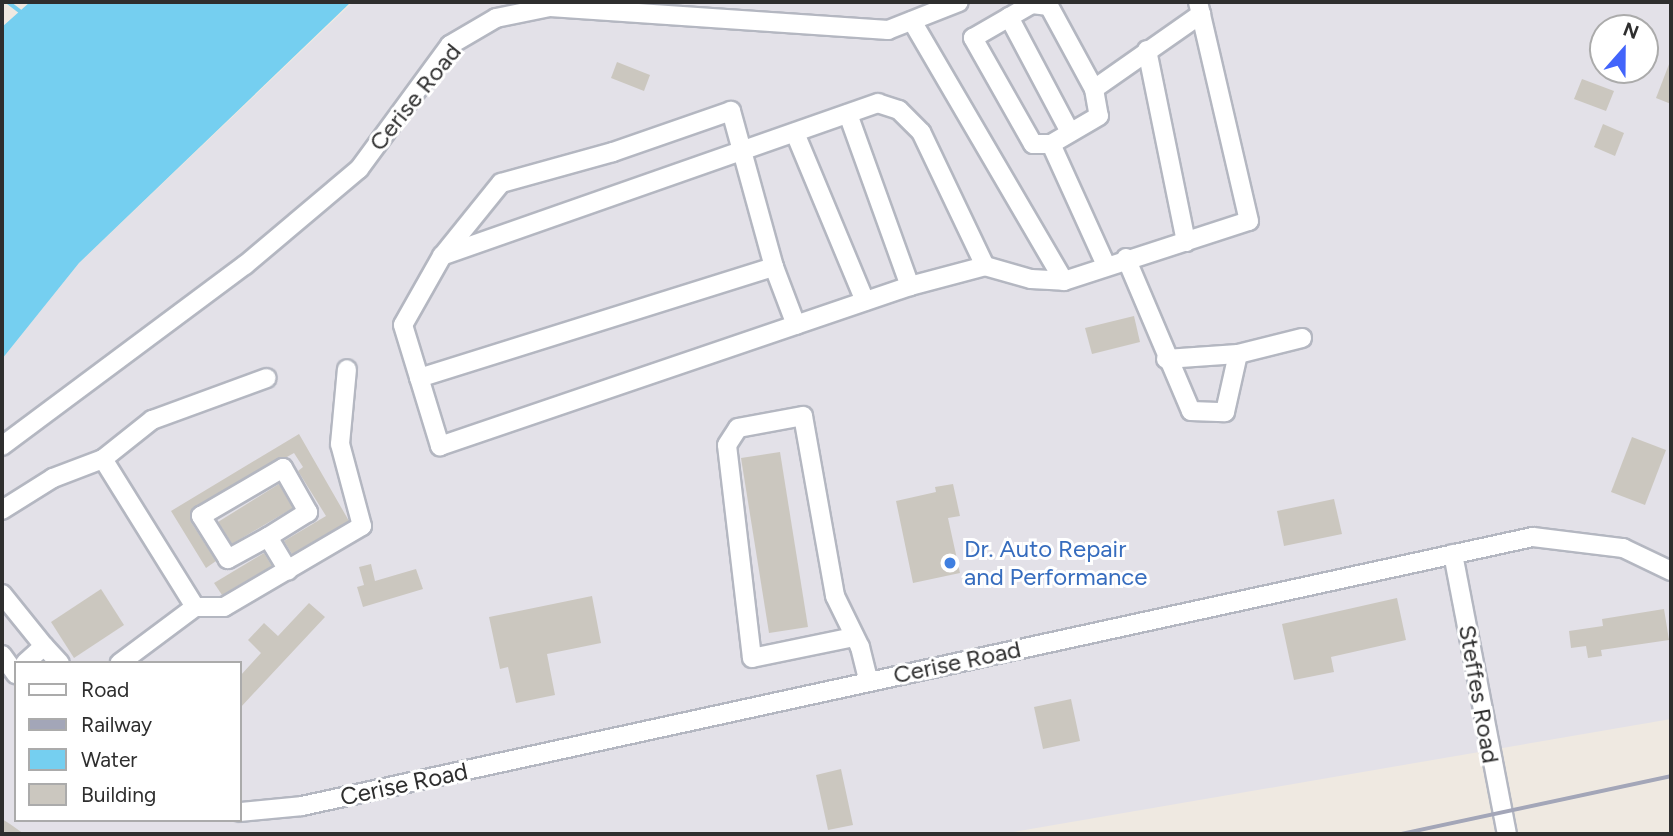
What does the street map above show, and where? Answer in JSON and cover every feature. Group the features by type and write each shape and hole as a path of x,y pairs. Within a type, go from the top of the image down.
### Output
{"street":[{"name":"Cerise Road","path":"2,446 245,265 359,169 450,45 496,18 550,7 888,30 959,2"},
{"path":"1032,4 1049,6 1094,89 1099,116 1051,144 1033,144 973,38 1032,4"},
{"path":"796,325 774,267 731,110 613,152 500,183 442,256 403,325 440,446 796,325 865,301 910,286 985,266 1031,279 1063,281 1126,258 1249,221 1199,8 1094,89"},
{"path":"1009,17 1070,132"},
{"path":"912,21 1063,281"},
{"path":"1147,50 1186,242"},
{"path":"442,256 878,103 900,110 921,132 985,266"},
{"path":"848,114 910,286"},
{"path":"796,133 865,301"},
{"path":"1051,144 1106,265"},
{"path":"1126,258 1166,359 1191,411 1225,412 1238,354"},
{"path":"419,378 774,267"},
{"path":"1166,359 1238,354 1302,338"},
{"path":"123,661 195,607 224,607 362,526 340,444 347,369"},
{"path":"2,510 53,478 103,459 152,420 267,377"},
{"path":"854,637 752,658 727,445 738,428 803,416 835,596 854,637 869,682"},
{"path":"103,459 195,607"},
{"path":"283,468 308,512 268,537 228,559 201,516 283,468"},
{"path":"268,537 288,570"},
{"name":"Cerise Road","path":"242,812 302,806 1534,537 1623,548 1671,571"},
{"name":"Steffes Road","path":"1453,554 1507,834"},
{"path":"2,594 58,661"},
{"path":"28,661 44,646"}],"shaded area":[{"path":"353,2 1671,2 1671,719 1002,834 2,834 2,359 79,263"}],"water":[{"path":"30,2 351,2 79,263 2,359 2,27"}],"building":[{"path":"1671,59 1671,104 1656,98"},
{"path":"617,62 650,75 644,91 611,78"},
{"path":"1582,79 1589,84 1614,91 1606,111 1574,99"},
{"path":"1603,124 1624,133 1615,156 1594,147"},
{"path":"1134,316 1140,342 1092,354 1085,328"},
{"path":"299,434 349,521 292,554 284,541 326,516 298,471 303,467 294,453 191,510 191,522 216,561 206,568 171,511"},
{"path":"1632,437 1666,450 1645,505 1611,492"},
{"path":"780,452 808,627 769,633 741,458"},
{"path":"279,484 293,508 232,544 218,522"},
{"path":"953,484 960,516 948,518 960,573 913,583 896,501 936,492 935,487"},
{"path":"1334,499 1342,534 1284,546 1277,511"},
{"path":"264,553 272,566 222,595 214,583"},
{"path":"371,564 375,581 416,569 423,589 363,607 357,587 364,585 359,567"},
{"path":"101,589 124,625 74,658 51,622"},
{"path":"592,596 601,643 547,654 555,695 516,703 508,667 500,669 489,617"},
{"path":"1397,598 1406,640 1331,657 1334,672 1294,680 1282,624"},
{"path":"309,603 325,617 242,706 242,674 261,653 248,640 264,623 278,636"},
{"path":"1664,609 1669,640 1601,650 1602,656 1588,658 1586,646 1571,648 1569,631 1603,626 1602,619"},
{"path":"1071,699 1080,741 1043,749 1034,707"},
{"path":"841,769 853,825 828,830 816,775"},
{"path":"2,819 10,824 24,834 2,834"}],"waterway":[{"path":"8,2 20,11"}],"railway":[{"path":"1401,834 1671,776"}],"place":[{"name":"Dr. Auto Repair and Performance","path":"950,563"}]}
